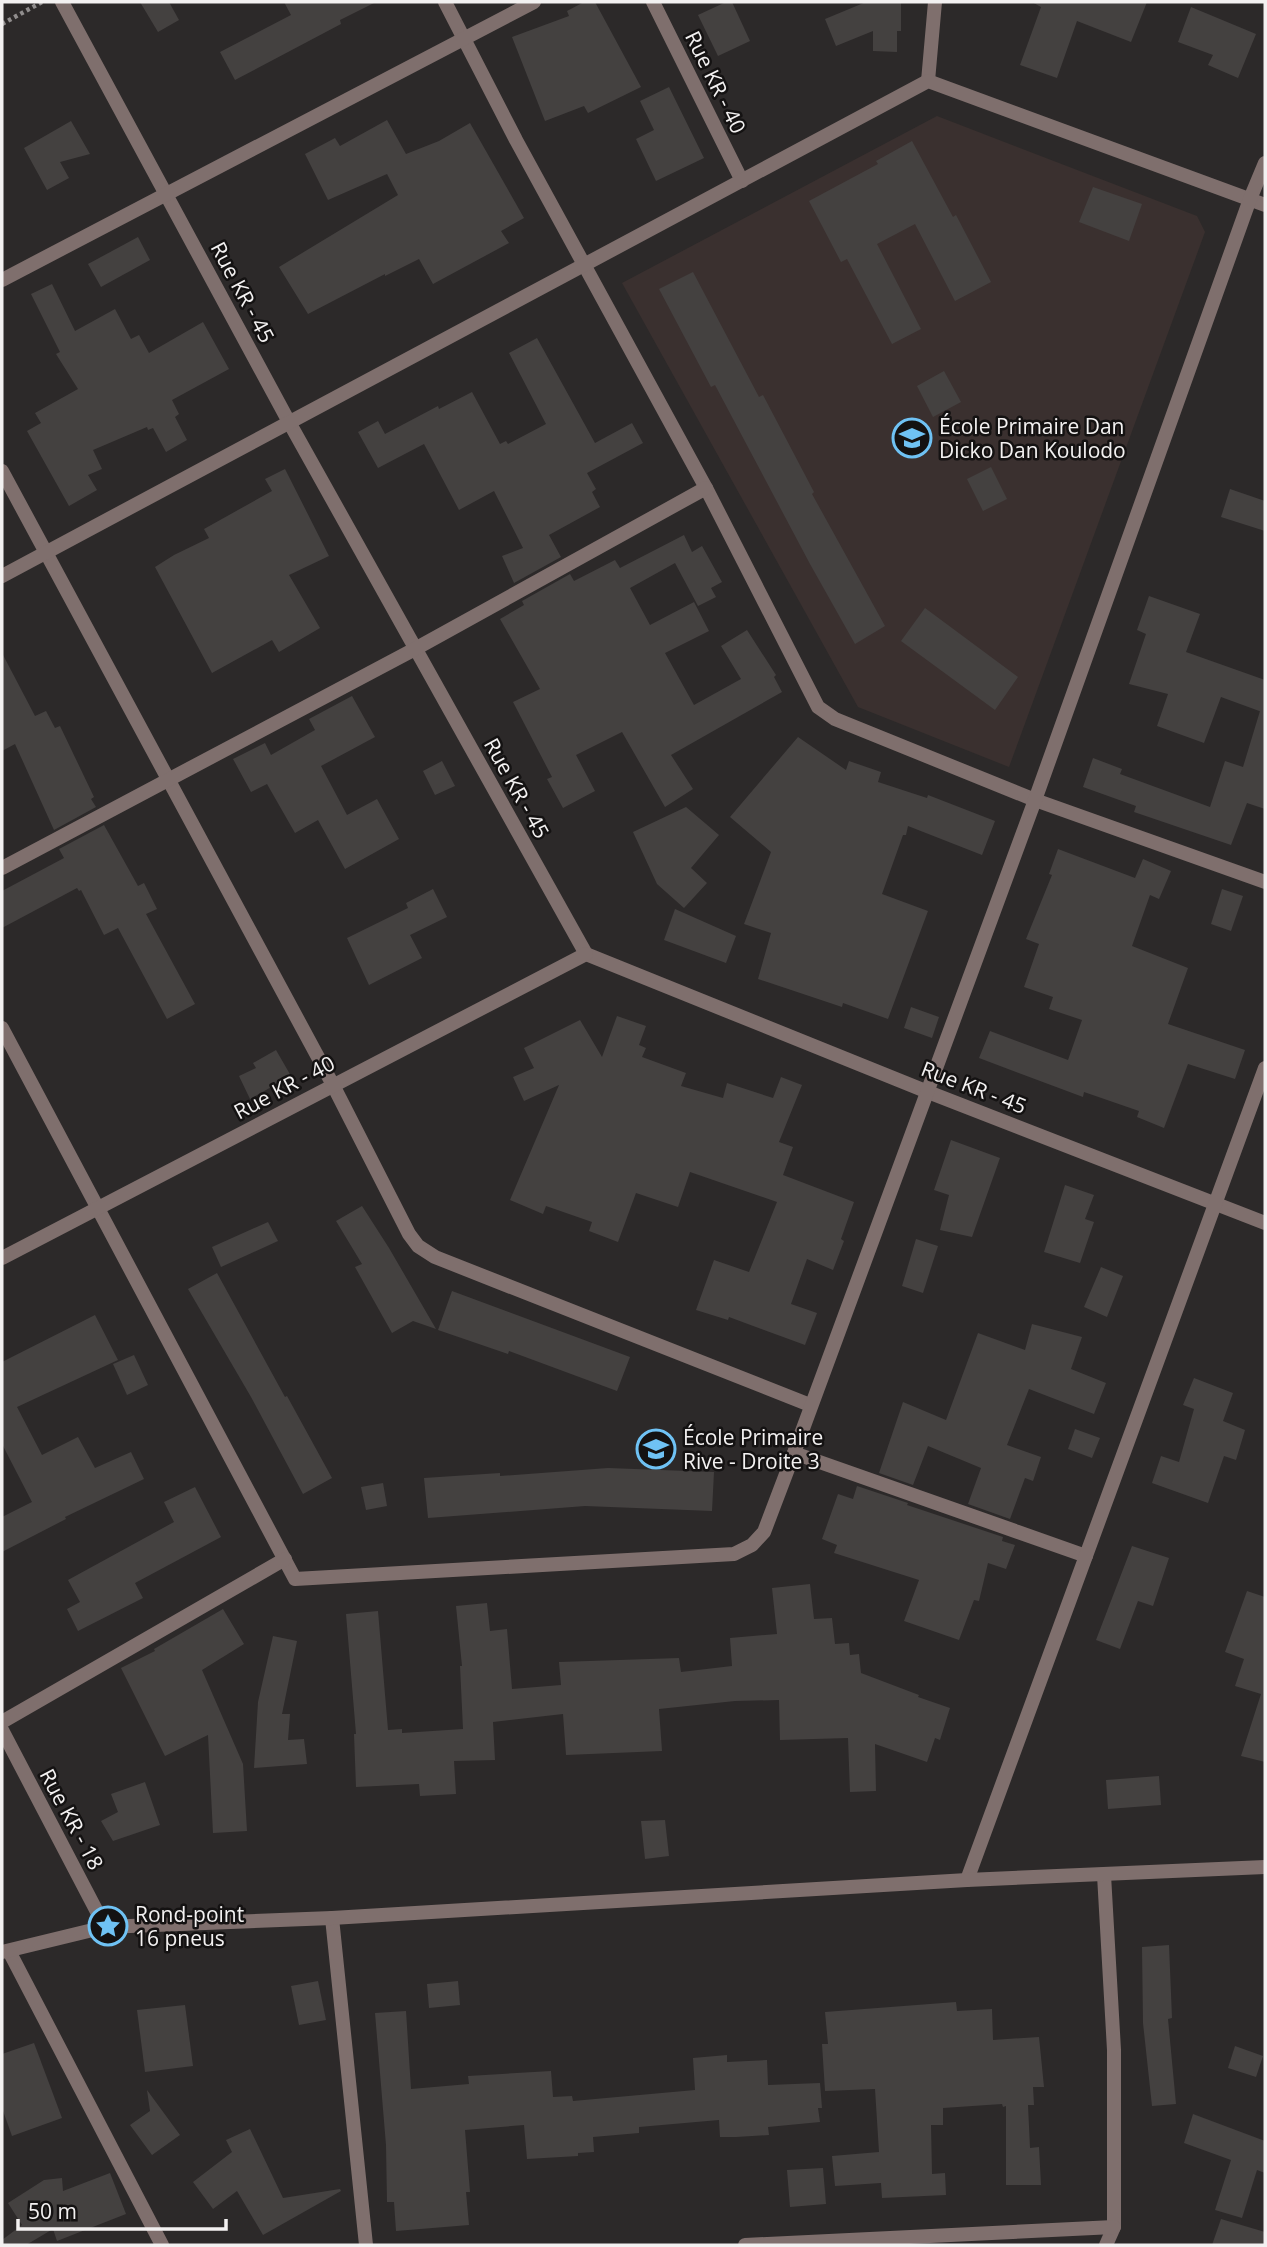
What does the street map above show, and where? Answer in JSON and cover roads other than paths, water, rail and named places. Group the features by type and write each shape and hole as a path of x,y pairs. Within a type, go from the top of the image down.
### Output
{"street":[{"name":"Rue KR - 45","path":"62,2 289,422 586,954 928,1092 1265,1223"},
{"path":"445,2 705,488 818,707 826,714 1035,800 1265,881"},
{"path":"2,280 534,2"},
{"name":"Rue KR - 40","path":"653,2 742,181"},
{"path":"928,81 935,2"},
{"path":"2,576 928,81 1265,205"},
{"path":"2,1028 295,1579 734,1554 752,1545 764,1532 794,1453 1035,800 1265,163"},
{"path":"2,471 333,1085 409,1234 418,1246 435,1257 810,1405"},
{"path":"2,868 415,649 705,488"},
{"name":"Rue KR - 40","path":"2,1258 586,954"},
{"path":"967,1880 1265,1068"},
{"path":"794,1453 1086,1556"},
{"path":"2,1722 285,1559"},
{"name":"Rue KR - 18","path":"2,1730 105,1927"},
{"path":"162,2245 6,1952 105,1927 332,1918 967,1880 1265,1867"},
{"path":"1104,1875 1114,2050 1114,2227 1106,2245"},
{"path":"332,1918 366,2245"},
{"path":"745,2245 1114,2227"}],"place":[{"name":"École Primaire Dan Dicko Dan Koulodo","path":"912,438"},
{"name":"École Primaire Rive - Droite 3","path":"656,1449"},
{"name":"Rond-point 16 pneus","path":"108,1926"}]}
